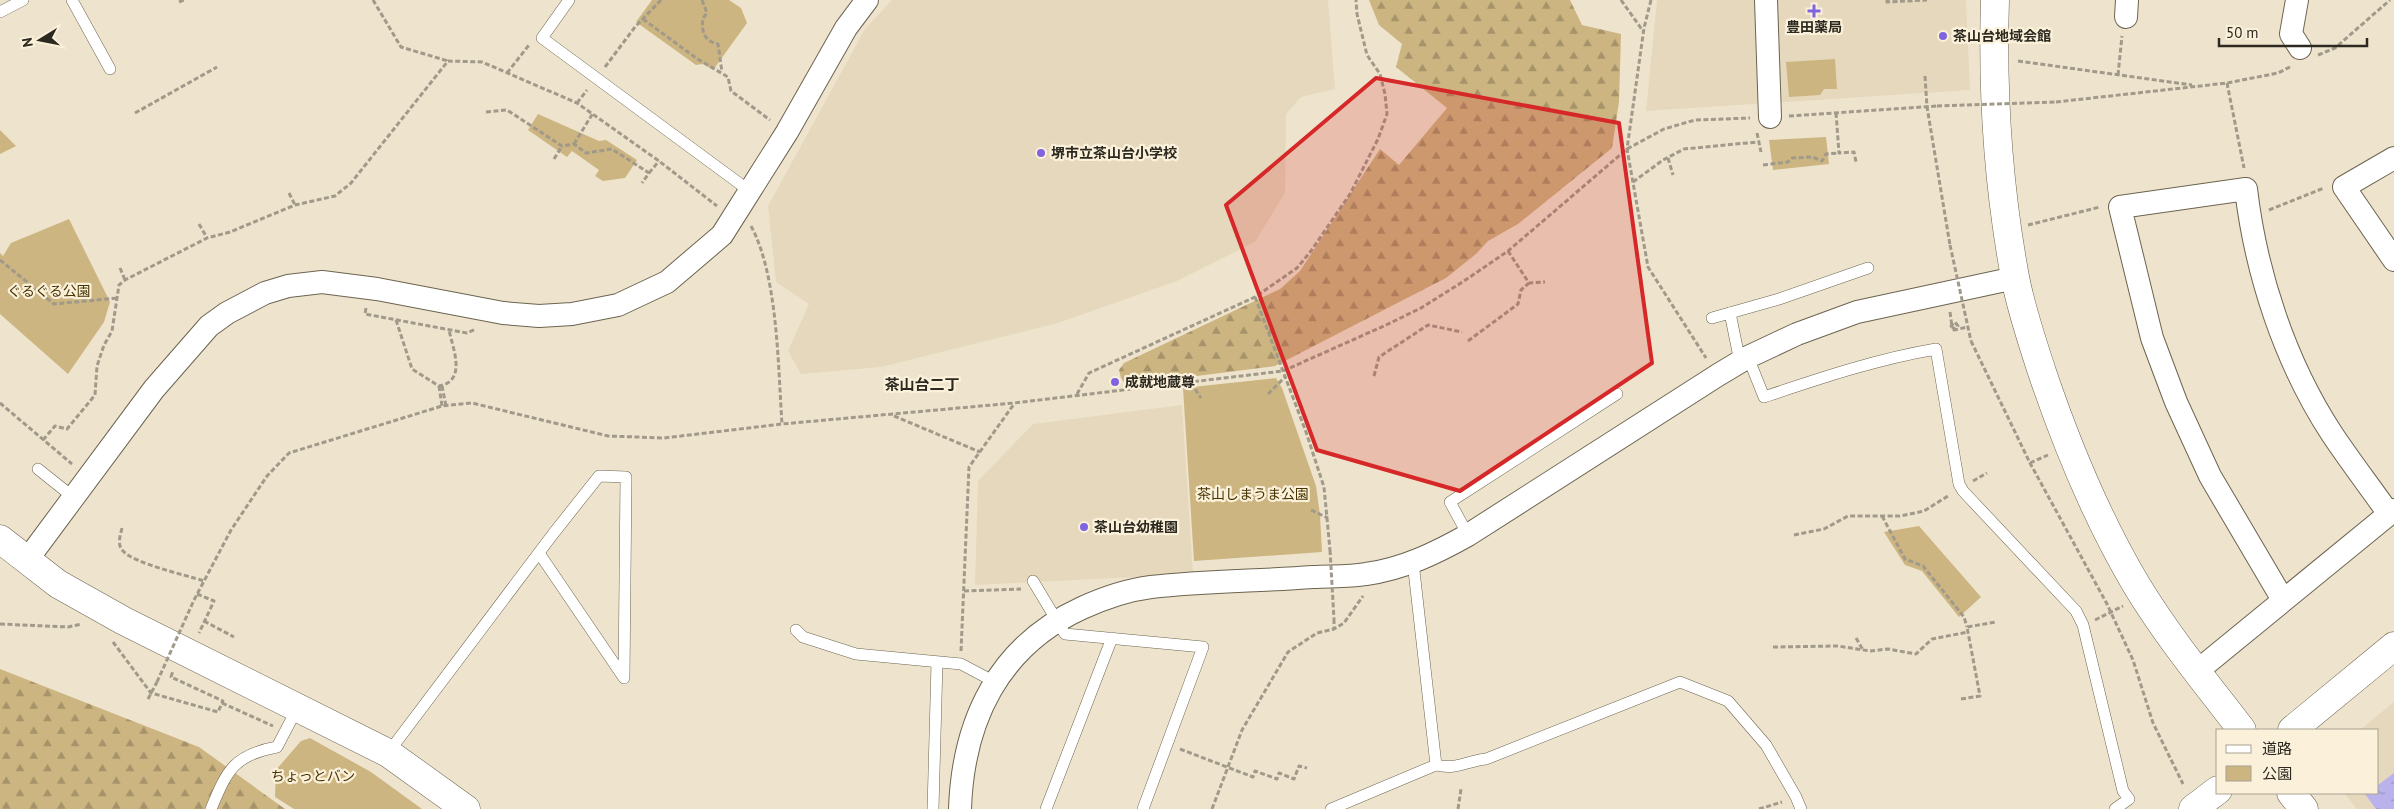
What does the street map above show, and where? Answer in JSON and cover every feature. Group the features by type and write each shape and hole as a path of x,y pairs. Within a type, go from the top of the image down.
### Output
{"street":[{"path":"26,560 154,389 209,326 227,313 265,293 288,286 322,282 369,288 503,313 539,316 572,314 618,305 667,282 722,236 787,132 846,28 867,0"},
{"path":"1766,0 1770,117"},
{"path":"1995,0 1993,64 1999,158 2015,278 2060,427 2110,538 2137,586 2166,631 2241,729"},
{"path":"2297,0 2291,34 2306,56"},
{"path":"2394,158 2344,187 2394,260"},
{"path":"2196,672 2391,512 2331,433 2304,384 2276,318 2258,259 2249,218 2246,189 2120,207 2152,338 2176,402 2210,476 2283,600"},
{"path":"960,809 961,779 970,737 989,691 1008,664 1032,639 1056,621 1107,597 1149,587 1366,574 1413,562 1434,554 1468,535 1718,375 1796,334 1857,312 2015,278"},
{"path":"0,539 58,584 124,622 388,753 466,809"},
{"path":"2293,729 2394,646"},
{"path":"2193,809 2216,792"},
{"path":"2292,794 2304,809"}],"lane":[{"path":"0,12 23,0"},
{"path":"72,0 110,69"},
{"path":"569,0 542,38 751,192"},
{"path":"1712,318 1779,299 1868,268"},
{"path":"1730,312 1744,360 1764,397 1860,366 1936,349 1962,488 2076,611 2083,625 2123,791 2129,799 2115,809"},
{"path":"1468,535 1450,502 1617,394"},
{"path":"38,469 73,497"},
{"path":"388,753 539,554 599,476 626,478 624,678 539,554"},
{"path":"1413,562 1436,765"},
{"path":"1035,584 1065,634 1203,647 1143,809"},
{"path":"796,630 804,637 856,654 960,664 996,682"},
{"path":"1046,809 1112,638"},
{"path":"933,809 937,662"},
{"path":"1331,809 1436,765 1451,768 1471,760 1486,759 1680,682 1728,701 1766,745 1801,809"},
{"path":"211,809 226,775 237,762 249,755 277,747 298,707"}],"path":[{"path":"373,0 401,47 448,61 482,62 577,103 659,160 722,210"},
{"path":"577,103 643,19 661,0"},
{"path":"702,0 707,13 703,18 703,34 708,40 718,44 722,73"},
{"path":"1076,394 1089,373 1255,297 1297,268 1312,251 1350,194 1378,139 1387,114 1386,94 1380,74 1367,55 1356,14 1356,0"},
{"path":"1621,0 1644,32"},
{"path":"1651,0 1644,32 1627,150 1648,267 1718,375"},
{"path":"1887,0 1887,2 1927,0"},
{"path":"1937,106 2056,102 2227,83 2278,72 2306,56 2335,48 2390,0"},
{"path":"2118,75 2125,14"},
{"path":"643,19 696,58 728,77 731,91 787,132"},
{"path":"507,73 532,41 542,38"},
{"path":"43,440 55,426 67,429 95,395 97,366 104,345 112,331 119,285 125,280 207,238 230,232 295,205 335,196 351,183 448,61"},
{"path":"2015,61 2198,86"},
{"path":"135,113 217,67"},
{"path":"1925,76 1927,107 1950,245 1971,341 2030,463 2110,612 2133,660 2154,723 2183,784"},
{"path":"2227,83 2246,189"},
{"path":"486,112 507,110 562,146 574,144 586,153 612,150 649,173"},
{"path":"574,144 593,113"},
{"path":"1836,113 1840,153"},
{"path":"1633,182 1684,149 1757,142"},
{"path":"554,159 562,146"},
{"path":"148,698 194,600 231,530 267,476 289,453 444,406 472,403 608,436 664,438 782,424 1014,403 1076,394 1190,383 1283,371 1421,308 1508,251 1627,150"},
{"path":"1764,165 1788,162 1792,158 1813,157 1822,160 1826,154 1854,152 1856,162"},
{"path":"1668,158 1673,175"},
{"path":"642,183 659,160"},
{"path":"2249,218 2329,186 2344,187"},
{"path":"289,193 295,205"},
{"path":"2023,227 2110,204 2120,207"},
{"path":"748,219 760,241 766,262 776,336 782,424"},
{"path":"199,224 207,238"},
{"path":"1508,251 1529,283"},
{"path":"0,260 54,304 118,298"},
{"path":"120,268 125,280"},
{"path":"1468,341 1518,304 1521,290 1529,283 1546,282"},
{"path":"369,288 366,314 467,333 479,328"},
{"path":"1255,297 1324,487 1329,519 1334,629"},
{"path":"396,320 412,369 440,386 444,406"},
{"path":"1952,327 1958,326 1955,322 1951,326 1954,330 1968,327"},
{"path":"1374,376 1380,357 1428,325 1462,332"},
{"path":"440,386 456,376 457,367 449,330"},
{"path":"1268,394 1285,377"},
{"path":"1190,383 1201,398"},
{"path":"0,403 73,465"},
{"path":"960,664 969,467 1014,403"},
{"path":"894,415 980,452"},
{"path":"2030,463 2053,452"},
{"path":"1794,535 1824,529 1848,516 1900,516 1924,511 1987,473"},
{"path":"1310,510 1329,519"},
{"path":"1882,516 1905,559 1923,566 1964,617 1980,696 1961,699"},
{"path":"122,528 119,543 122,550 134,558 204,581"},
{"path":"964,591 1035,584"},
{"path":"1212,809 1242,730 1288,652 1317,633 1334,629 1344,623 1366,592"},
{"path":"195,640 214,601 197,594"},
{"path":"2110,612 2128,603"},
{"path":"204,621 234,637"},
{"path":"1773,648 1838,646 1863,650 1888,649 1916,654 1932,639 1996,622"},
{"path":"0,624 68,627 86,623"},
{"path":"1856,638 1863,650"},
{"path":"112,642 151,693 218,712 222,703"},
{"path":"174,671 171,677 223,701 222,703 285,731"},
{"path":"1167,744 1253,777 1255,771 1277,779 1280,774 1294,779 1299,766 1307,768"},
{"path":"1458,809 1461,789"},
{"path":"1759,809 1796,797"}],"highlighted area":[{"path":"1376,78 1619,123 1652,363 1460,491 1317,450 1226,205"}],"shaded area":[{"name":"堺市立茶山台小学校","path":"892,0 1328,0 1335,89 1301,97 1286,114 1285,193 1255,242 1177,281 1058,323 881,367 801,374 788,351 809,304 776,282 768,206 865,29"},
{"path":"1657,0 1966,0 1970,90 1646,111"},
{"name":"茶山台幼稚園","path":"1182,405 1193,574 975,585 978,481 1033,424"},
{"path":"2394,702 2394,809 2357,809 2345,794 2379,794 2379,729 2361,729"}],"green space":[{"path":"652,0 729,0 741,8 747,23 713,70 703,64 696,65 636,22"},
{"path":"1369,0 1570,0 1582,25 1621,34 1619,102 1612,148 1518,224 1488,241 1476,254 1446,278 1275,366 1126,385 1121,378 1119,370 1124,363 1280,289 1300,271 1380,149 1399,165 1447,108 1396,67 1402,44 1379,25"},
{"path":"1835,59 1837,89 1824,89 1820,95 1789,97 1786,62"},
{"path":"538,114 599,141 606,140 637,160 625,178 603,181 595,176 599,170 572,151 567,157 528,130"},
{"path":"0,130 16,146 0,154"},
{"path":"1826,137 1829,164 1773,170 1769,140"},
{"name":"ぐるぐる公園","path":"69,219 110,302 104,322 68,374 0,314 0,253 3,256 11,243"},
{"name":"茶山しまうま公園","path":"1276,378 1282,388 1316,486 1322,552 1194,561 1183,388"},
{"path":"1919,526 1981,597 1959,617 1922,571 1905,565 1884,532"},
{"path":"0,669 199,747 285,809 0,809"},
{"name":"ちょっとバン","path":"310,738 371,772 422,809 294,809 275,797 276,770 301,741"}],"water":[{"path":"2394,773 2394,809 2376,809 2365,794 2379,794 2379,784"}],"place":[{"name":"豊田薬局","path":"1814,11"},
{"name":"茶山台地域会館","path":"1943,36"},
{"name":"堺市立茶山台小学校","path":"1041,153"},
{"name":"成就地蔵尊","path":"1115,382"},
{"name":"茶山台幼稚園","path":"1084,527"}],"district":[{"name":"茶山台二丁","path":"922,384"}]}
